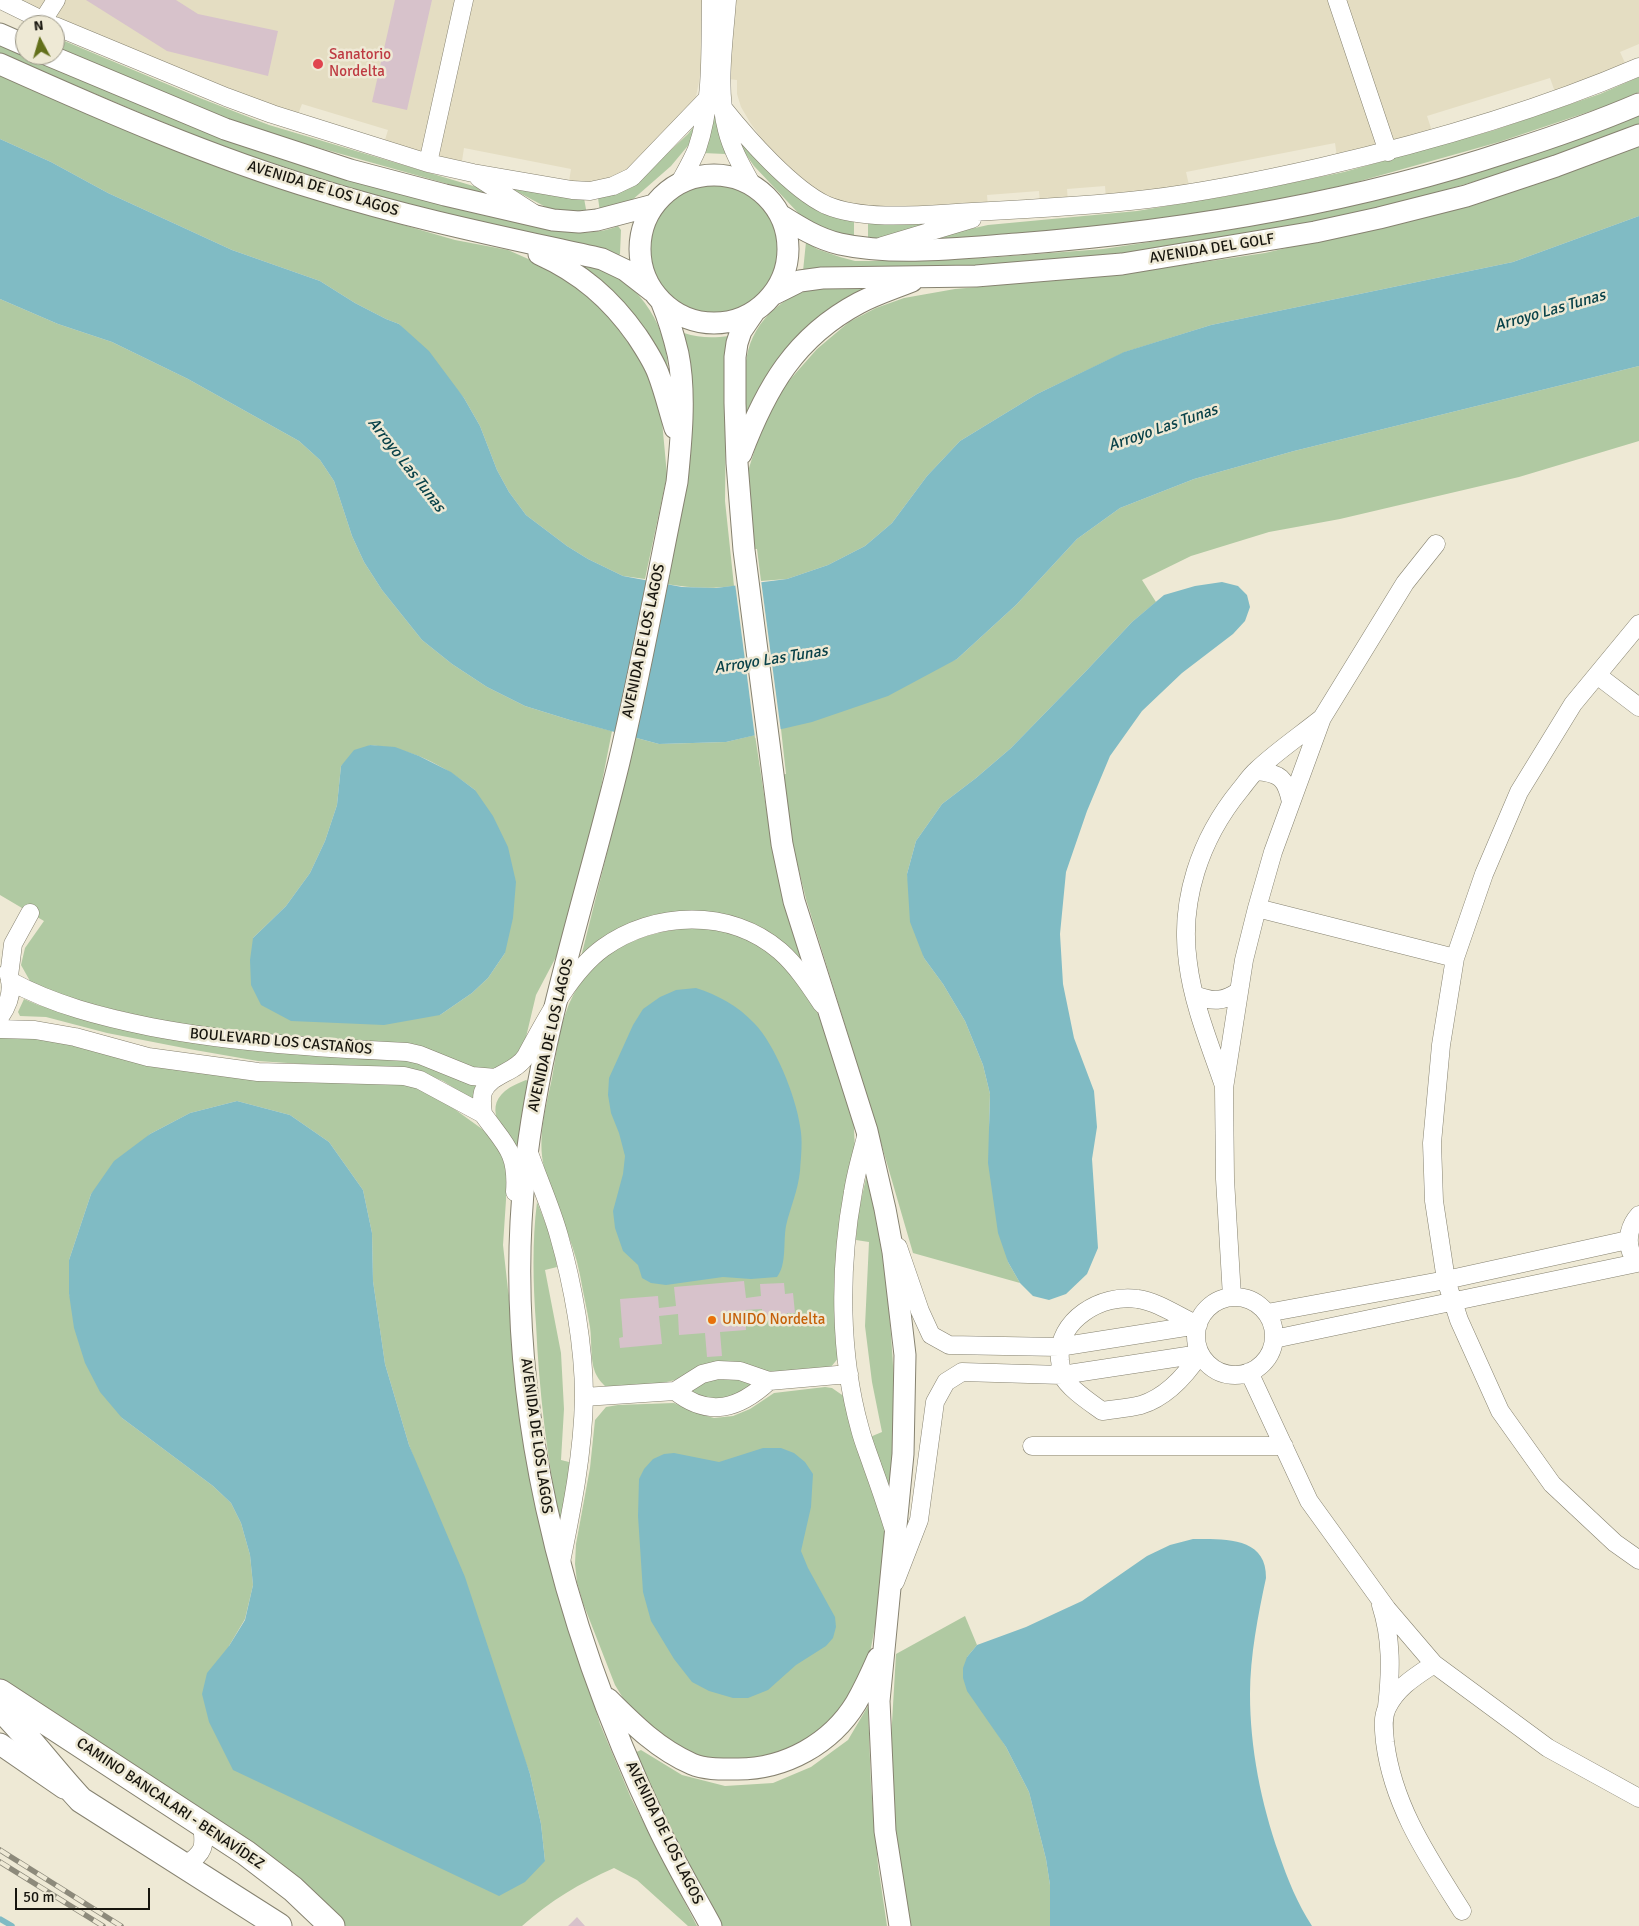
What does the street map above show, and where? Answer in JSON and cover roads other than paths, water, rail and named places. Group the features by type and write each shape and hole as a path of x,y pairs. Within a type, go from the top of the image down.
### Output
{"main road":[{"name":"CAMINO BANCALARI - BENAVÍDEZ","path":"0,1692 246,1853 293,1889 332,1926"},
{"path":"0,1708 40,1751 56,1773 81,1800 279,1926"},
{"path":"0,1732 40,1751 88,1763 202,1824"}],"street":[{"path":"0,0 29,15"},
{"path":"50,15 56,0"},
{"path":"428,163 464,0"},
{"path":"711,0 713,89 723,108 740,130 780,170 808,194 827,205 870,215 1089,206 1150,199 1264,179 1388,152 1557,100 1639,67"},
{"path":"679,184 696,151 713,89 727,0"},
{"path":"1337,0 1388,152"},
{"path":"65,31 226,97 428,163 473,173 572,190 590,191 613,186 632,177 713,89"},
{"path":"0,34 15,41"},
{"name":"AVENIDA DE LOS LAGOS","path":"65,62 225,129 350,170 542,218 579,222 597,220 654,205"},
{"name":"AVENIDA DE LOS LAGOS","path":"0,64 198,149 320,190 452,226 602,259 625,270 657,297 672,328 678,357 681,400 681,445 677,482 619,759 543,1058 528,1150 521,1237 521,1296 524,1351 541,1486 560,1565 584,1646 626,1756 659,1830 711,1926"},
{"name":"AVENIDA DEL GOLF","path":"780,215 812,235 838,244 872,249 983,246 1108,237 1192,226 1296,207 1458,169 1564,133 1639,104"},
{"path":"723,108 727,130 735,155 752,185"},
{"name":"AVENIDA DEL GOLF","path":"774,294 800,281 822,278 976,276 1122,264 1315,232 1466,196 1556,166 1639,135"},
{"path":"473,173 542,218"},
{"path":"754,312 739,319 723,323 706,323 690,320 675,313 657,297 642,264 640,238 654,205 679,184 697,177 716,175 734,178 752,185 768,198 780,215 787,235 788,256 784,276 774,294 754,312 741,331 737,343 735,403 737,463 744,550 782,844 794,901 828,1013 852,1079 886,1209 905,1355 903,1454 891,1594 879,1701 885,1831 900,1926"},
{"path":"872,249 996,211"},
{"path":"510,240 555,261 582,277 604,296 625,319 658,372 681,445"},
{"path":"737,463 754,418 773,382 796,351 830,320 860,303 923,276"},
{"path":"1232,1297 1225,1179 1224,1088 1244,960 1257,908 1273,852 1322,718 1405,583 1436,544"},
{"path":"1639,624 1573,704 1519,792 1484,874 1454,958 1441,1045 1432,1143 1434,1201 1446,1280 1459,1320 1500,1411 1552,1484 1615,1542 1639,1560"},
{"path":"1596,675 1639,707"},
{"path":"1224,1088 1195,995 1188,963 1186,928 1189,898 1196,867 1219,817 1256,771 1322,718"},
{"path":"1256,771 1273,773 1281,778 1288,787 1291,802"},
{"path":"1257,908 1454,958"},
{"path":"0,1016 6,1008 10,995 13,944 30,913"},
{"path":"483,1114 483,1092 496,1078 519,1065 557,1000 582,970 602,949 632,931 665,921 700,919 727,924 751,933 779,950 804,977 828,1013"},
{"path":"0,958 10,979"},
{"name":"BOULEVARD LOS CASTAÑOS","path":"10,979 36,996 134,1024 199,1036 251,1042 407,1052 420,1055 472,1076 496,1078"},
{"path":"1195,995 1207,1000 1220,1001 1231,997 1239,991"},
{"name":"BOULEVARD LOS CASTAÑOS","path":"0,1029 35,1030 75,1037 148,1057 250,1071 404,1076 420,1080 483,1114 496,1130 514,1162 516,1177 512,1250 514,1270 521,1296"},
{"path":"867,1131 853,1191 845,1246 843,1300 849,1374 860,1431 896,1535"},
{"path":"528,1150 559,1235 574,1296 584,1397 579,1463 560,1565"},
{"path":"886,1209 920,1311 931,1335 948,1344 1059,1347 1198,1325"},
{"path":"1274,1339 1638,1264 1629,1248 1628,1240 1630,1229 1639,1215"},
{"path":"1267,1313 1446,1280 1628,1240"},
{"path":"1240,1297 1255,1302 1267,1313 1274,1330 1274,1339 1272,1350 1258,1367 1238,1375 1226,1374 1216,1370 1200,1354 1197,1343 1198,1325 1204,1312 1221,1299 1240,1297"},
{"path":"1198,1325 1139,1299 1116,1298 1097,1305 1079,1315 1068,1328 1059,1347 1062,1375 1078,1393 1102,1411 1142,1404 1165,1393 1190,1370 1200,1354"},
{"path":"891,1594 919,1520 935,1402 946,1382 962,1372 1062,1375 1200,1354"},
{"path":"584,1397 675,1391 702,1374 718,1370 740,1371 769,1381 849,1374"},
{"path":"1249,1372 1309,1501 1378,1598 1434,1664 1548,1748 1638,1794"},
{"path":"675,1391 687,1400 704,1407 722,1406 744,1401 769,1381"},
{"path":"1032,1446 1284,1446"},
{"path":"1378,1598 1386,1620 1391,1676 1383,1725 1388,1760 1400,1803 1429,1860 1462,1911"},
{"path":"602,1694 638,1730 663,1749 694,1765 719,1769 754,1769 784,1761 814,1748 837,1728 855,1704 884,1644"},
{"path":"1387,1708 1404,1684 1434,1664"},
{"path":"0,1744 81,1800"},
{"path":"185,1866 197,1857 204,1845 202,1824"}],"water":[{"name":"Arroyo Las Tunas","path":"0,139 51,162 108,193 232,250 320,281 355,303 399,324 429,351 464,398 480,426 497,470 509,492 526,515 567,546 588,559 623,576 682,587 716,588 787,579 828,565 865,546 892,523 927,476 960,441 1037,394 1124,352 1211,325 1513,262 1639,216 1639,366 1294,451 1194,479 1120,508 1077,539 1016,605 957,659 888,696 812,722 726,742 659,744 525,706 487,687 452,664 422,640 382,590 364,562 352,536 334,481 320,460 299,441 188,379 112,342 58,324 0,299"},
{"path":"1222,582 1238,586 1247,595 1250,607 1245,621 1233,634 1182,673 1142,711 1110,756 1087,811 1066,872 1060,934 1063,984 1074,1038 1094,1091 1097,1127 1092,1159 1098,1248 1087,1274 1066,1294 1049,1300 1033,1296 1020,1283 1008,1262 998,1233 988,1163 990,1094 983,1065 965,1021 943,984 924,958 910,922 907,874 916,841 942,804 1011,748 1132,622 1164,595 1195,586"},
{"path":"370,745 395,747 419,756 451,772 475,790 493,816 508,847 516,882 513,918 505,953 488,978 472,993 440,1015 384,1025 291,1021 261,1005 251,985 250,960 253,938 286,906 310,873 325,841 337,805 341,766 354,750"},
{"path":"696,988 712,994 741,1011 762,1032 777,1057 798,1114 801,1131 800,1171 798,1186 786,1226 782,1266 777,1277 751,1279 723,1277 666,1285 651,1283 642,1278 638,1265 623,1251 615,1228 613,1211 623,1174 625,1156 611,1113 608,1095 609,1078 633,1025 643,1009 660,997 676,990"},
{"path":"237,1101 290,1115 329,1142 363,1190 372,1233 373,1281 385,1364 409,1445 465,1577 530,1774 541,1824 545,1861 525,1882 499,1896 233,1770 209,1722 202,1694 207,1673 229,1646 245,1620 253,1585 250,1555 241,1523 231,1503 213,1486 122,1418 100,1392 85,1363 74,1328 69,1294 69,1260 91,1194 114,1161 150,1134 190,1113"},
{"path":"763,1448 781,1448 794,1453 805,1462 813,1474 811,1507 801,1551 808,1568 835,1617 836,1627 833,1638 826,1646 796,1665 768,1690 748,1698 733,1698 709,1691 692,1682 674,1659 651,1621 643,1592 638,1516 639,1479 644,1469 653,1459 664,1454 674,1453 719,1462"},
{"path":"1193,1539 1230,1540 1241,1543 1251,1547 1259,1554 1264,1564 1266,1578 1255,1636 1250,1680 1254,1755 1267,1815 1279,1854 1293,1891 1312,1926 1050,1926 1050,1885 1046,1859 1029,1792 1006,1747 967,1691 963,1678 963,1668 967,1657 977,1645 1026,1627 1082,1601 1147,1556 1170,1545"}],"waterway":[{"path":"0,1919 12,1926"}],"railway":[{"path":"0,1850 121,1926"},
{"path":"0,1862 103,1926"}],"place":[{"name":"Sanatorio Nordelta","path":"318,64"},
{"name":"UNIDO Nordelta","path":"712,1320"}]}
